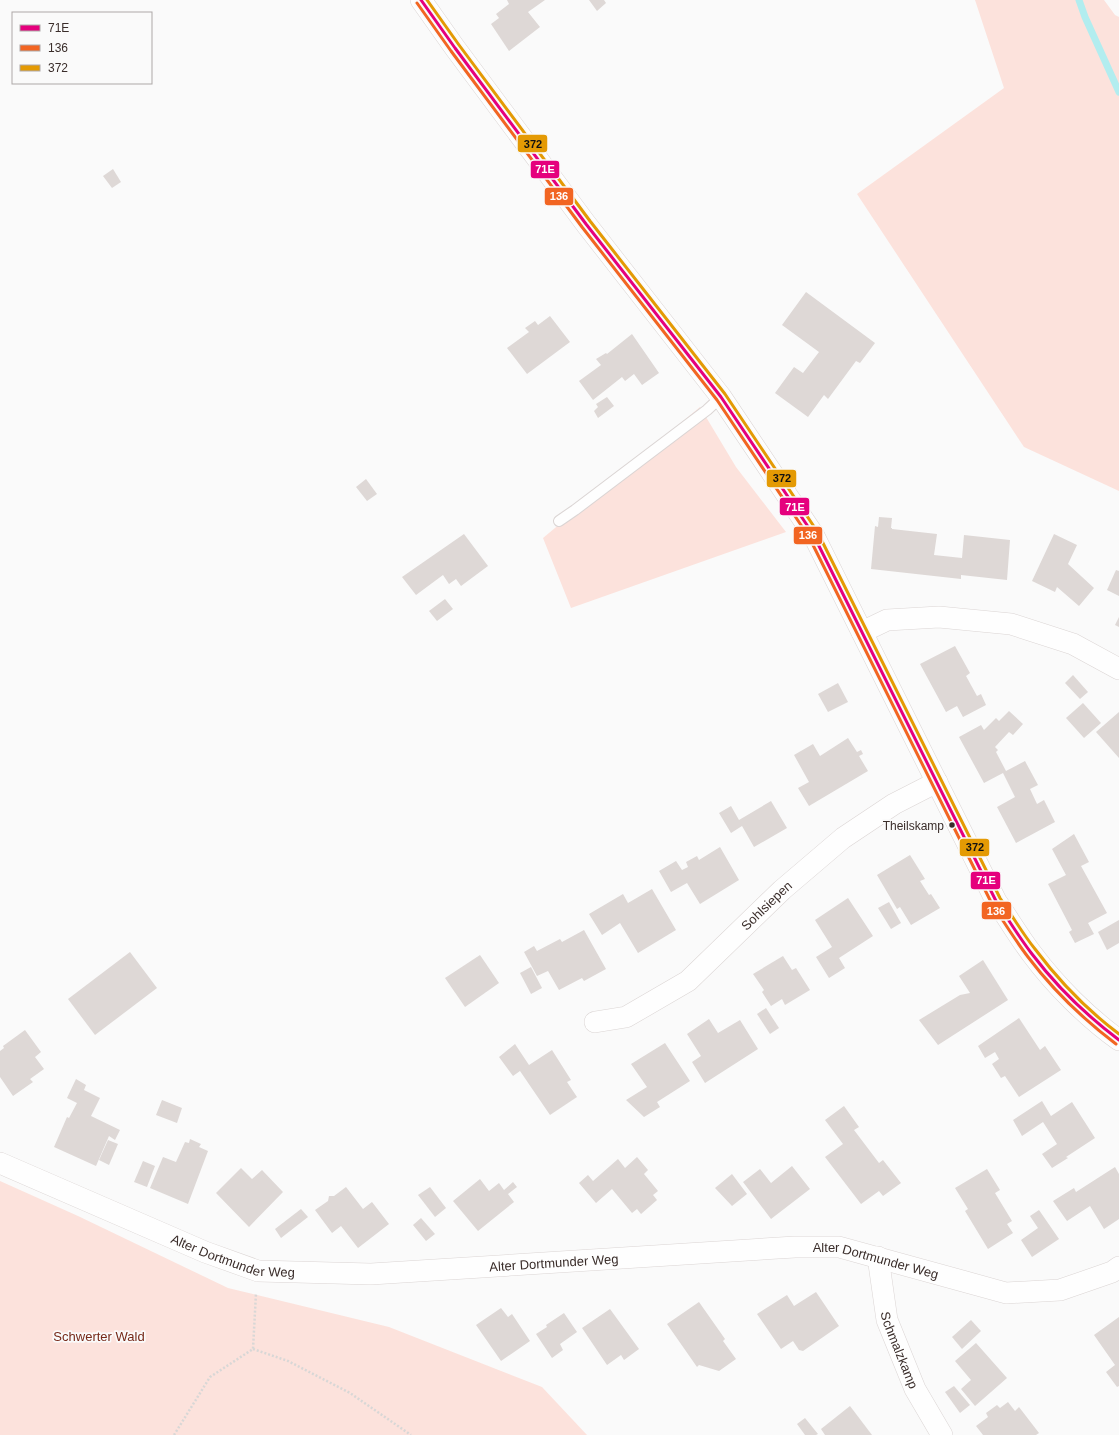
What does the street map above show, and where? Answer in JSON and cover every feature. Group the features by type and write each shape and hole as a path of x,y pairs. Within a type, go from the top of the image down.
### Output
{"street":[{"path":"421,0 586,224 721,396 812,534 996,901 1032,954 1064,991 1108,1033 1119,1040"},
{"path":"862,632 887,620 939,617 1010,624 1073,644 1119,669"},
{"name":"Sohlsiepen","path":"595,1022 626,1017 688,981 782,890 843,838 894,804 937,782"},
{"name":"Alter Dortmunder Weg","path":"0,1162 205,1252 258,1271 371,1274 795,1247 839,1246 1006,1292 1060,1290 1112,1272 1119,1267"},
{"name":"Schmalzkamp","path":"878,1257 887,1320 915,1389 940,1434"}],"lane":[{"path":"559,521 707,410 721,396"}],"path":[{"path":"253,1349 258,1271"},
{"path":"174,1435 210,1377 253,1349"},
{"path":"253,1349 288,1362 350,1393 411,1435"}],"green space":[{"path":"975,0 1104,0 1115,15 1119,17 1119,491 1024,447 857,194 1004,88"},
{"path":"700,407 736,467 786,532 571,608 543,538"},
{"name":"Schwerter Wald","path":"0,1181 78,1216 228,1288 389,1327 542,1387 587,1435 0,1435"}],"building":[{"path":"507,0 545,0 528,12 540,27 509,51 491,24 499,18 496,14 509,4"},
{"path":"589,0 604,0 606,3 597,11"},
{"path":"113,169 121,182 112,188 103,176"},
{"path":"806,292 875,343 860,363 856,361 828,399 824,395 808,417 775,393 794,367 803,373 819,352 782,325"},
{"path":"550,316 570,342 527,374 507,348 529,332 525,328 535,321 538,325"},
{"path":"632,334 659,373 642,385 634,374 625,381 622,377 593,400 579,381 601,365 596,359 606,353 607,354"},
{"path":"607,397 614,406 598,418 594,411 598,407 596,404"},
{"path":"366,479 377,494 367,501 356,487"},
{"path":"879,517 892,518 892,529 937,534 934,555 962,558 964,535 1010,540 1007,580 961,575 961,579 871,569 875,526 878,527"},
{"path":"464,534 488,566 461,586 456,579 449,584 443,575 416,595 402,577"},
{"path":"1054,534 1077,545 1068,564 1094,588 1079,606 1057,587 1055,592 1032,581"},
{"path":"1116,570 1119,571 1119,596 1107,590"},
{"path":"445,599 453,609 437,621 429,611"},
{"path":"1119,617 1119,627 1115,625"},
{"path":"955,646 970,673 966,676 977,696 981,694 986,705 963,717 957,706 946,712 920,664"},
{"path":"1073,675 1088,692 1080,699 1065,683"},
{"path":"838,683 848,702 828,712 818,694"},
{"path":"1083,703 1101,723 1084,738 1066,718"},
{"path":"1009,711 1023,724 1013,735 1009,732 995,747 998,750 996,752 1006,771 1025,761 1038,785 1030,789 1037,804 1044,800 1055,822 1016,843 997,807 1015,797 1003,773 984,783 959,737 981,725 984,730 996,718 999,721"},
{"path":"1119,712 1119,758 1096,732"},
{"path":"848,738 857,752 861,750 863,754 859,756 868,771 809,806 798,788 809,782 794,755 813,744 820,756"},
{"path":"771,801 787,828 754,847 742,826 731,833 719,813 731,806 739,820"},
{"path":"1074,834 1089,862 1081,866 1107,913 1088,923 1094,934 1075,943 1069,932 1072,930 1048,884 1066,875 1052,849"},
{"path":"720,847 739,880 700,904 687,883 671,892 659,871 676,861 682,870 688,867 686,862 697,856 699,860"},
{"path":"910,855 925,879 920,881 940,908 911,925 900,907 897,909 877,875"},
{"path":"652,889 676,930 638,953 620,923 602,935 589,914 623,894 628,903"},
{"path":"848,898 873,936 839,958 845,968 829,978 816,957 832,947 815,920"},
{"path":"889,902 901,923 891,929 878,908"},
{"path":"1119,920 1119,943 1107,950 1098,932"},
{"path":"584,930 606,969 584,981 582,978 559,990 548,971 537,976 524,952 534,946 537,951 560,939 562,942"},
{"path":"130,952 157,988 95,1035 68,999"},
{"path":"480,955 499,983 465,1007 445,978"},
{"path":"783,956 792,970 796,968 810,990 785,1005 782,999 771,1006 762,992 764,990 753,974"},
{"path":"983,960 1008,1000 938,1045 919,1020 960,995 970,993 959,976"},
{"path":"531,967 542,988 531,994 520,973"},
{"path":"766,1008 779,1028 770,1034 757,1014"},
{"path":"1019,1018 1040,1050 1045,1046 1061,1070 1019,1097 1005,1076 1001,1078 992,1064 999,1059 995,1052 985,1058 978,1046"},
{"path":"709,1019 718,1033 740,1020 758,1049 705,1083 692,1062 701,1056 687,1034"},
{"path":"25,1030 41,1052 35,1057 44,1069 30,1079 33,1082 13,1096 0,1077 0,1051 4,1048 3,1046"},
{"path":"665,1043 690,1081 657,1102 660,1107 644,1117 626,1100 647,1087 631,1064"},
{"path":"515,1044 529,1065 552,1050 571,1080 567,1082 577,1097 550,1115 520,1071 513,1076 499,1057"},
{"path":"76,1079 86,1085 84,1090 100,1098 91,1116 120,1130 115,1140 109,1136 96,1166 54,1147 67,1117 69,1118 77,1103 67,1098"},
{"path":"162,1100 182,1108 177,1123 156,1115"},
{"path":"1042,1101 1051,1116 1072,1102 1095,1138 1052,1168 1042,1154 1057,1144 1043,1122 1022,1136 1013,1120"},
{"path":"844,1106 859,1127 854,1130 879,1163 883,1160 901,1183 883,1196 879,1191 861,1204 825,1157 843,1144 825,1120"},
{"path":"190,1139 201,1144 199,1147 208,1151 188,1204 150,1188 163,1157 176,1162 185,1142 189,1143"},
{"path":"108,1140 118,1144 109,1165 99,1160"},
{"path":"637,1157 648,1170 644,1174 658,1191 653,1195 657,1200 641,1214 637,1209 632,1213 612,1189 596,1203 579,1183 588,1175 593,1181 618,1159 625,1168"},
{"path":"143,1161 155,1166 147,1187 134,1182"},
{"path":"792,1166 810,1189 771,1219 743,1182 760,1169 771,1183"},
{"path":"1115,1167 1119,1174 1119,1219 1104,1229 1090,1206 1067,1221 1053,1201 1074,1188 1076,1192"},
{"path":"241,1168 252,1179 262,1170 283,1192 249,1227 216,1193"},
{"path":"987,1169 1000,1190 995,1193 1012,1221 1007,1224 1013,1233 988,1249 965,1211 968,1209 955,1188"},
{"path":"732,1174 747,1194 732,1206 715,1188"},
{"path":"480,1179 489,1191 499,1183 504,1190 513,1182 517,1187 508,1194 514,1202 478,1231 453,1201"},
{"path":"346,1187 363,1209 372,1202 389,1224 358,1248 341,1226 332,1233 315,1210 328,1201 329,1196 334,1196"},
{"path":"430,1187 446,1208 435,1217 418,1195"},
{"path":"301,1209 308,1217 281,1238 275,1229"},
{"path":"1039,1210 1059,1239 1032,1257 1021,1240 1038,1228 1030,1216"},
{"path":"421,1218 435,1234 426,1241 413,1225"},
{"path":"816,1292 839,1326 803,1351 799,1350 793,1341 781,1349 757,1314 787,1295 794,1306"},
{"path":"699,1302 725,1339 723,1341 736,1359 719,1371 699,1365 697,1367 667,1324"},
{"path":"501,1308 508,1317 512,1314 530,1341 501,1361 476,1325"},
{"path":"610,1309 639,1349 624,1360 621,1355 607,1365 582,1328"},
{"path":"564,1313 577,1332 560,1344 563,1350 552,1358 536,1334"},
{"path":"1119,1317 1119,1386 1117,1387 1106,1372 1115,1365 1094,1335"},
{"path":"971,1320 981,1331 962,1349 952,1337"},
{"path":"976,1343 1007,1378 975,1406 961,1389 971,1380 955,1361"},
{"path":"954,1386 970,1405 960,1413 945,1392"},
{"path":"1008,1402 1015,1411 1019,1407 1039,1433 1036,1435 983,1435 976,1426 988,1417 986,1413 997,1405 1000,1408"},
{"path":"850,1406 872,1435 825,1435 821,1429"},
{"path":"805,1418 818,1434 805,1435 797,1424"}],"waterway":[{"path":"1079,0 1085,17 1119,92"}],"transit line":[{"name":"71E","path":"421,0 586,224 721,397 813,534 996,901 1027,948 1052,978 1084,1011 1119,1040"},
{"name":"372","path":"427,0 590,221 725,394 817,531 1000,898 1044,961 1085,1005 1119,1034"},
{"name":"136","path":"417,3 582,227 717,400 809,537 992,904 1023,951 1048,981 1080,1014 1116,1044"}],"place":[{"name":"Theilskamp","path":"952,825"}]}
